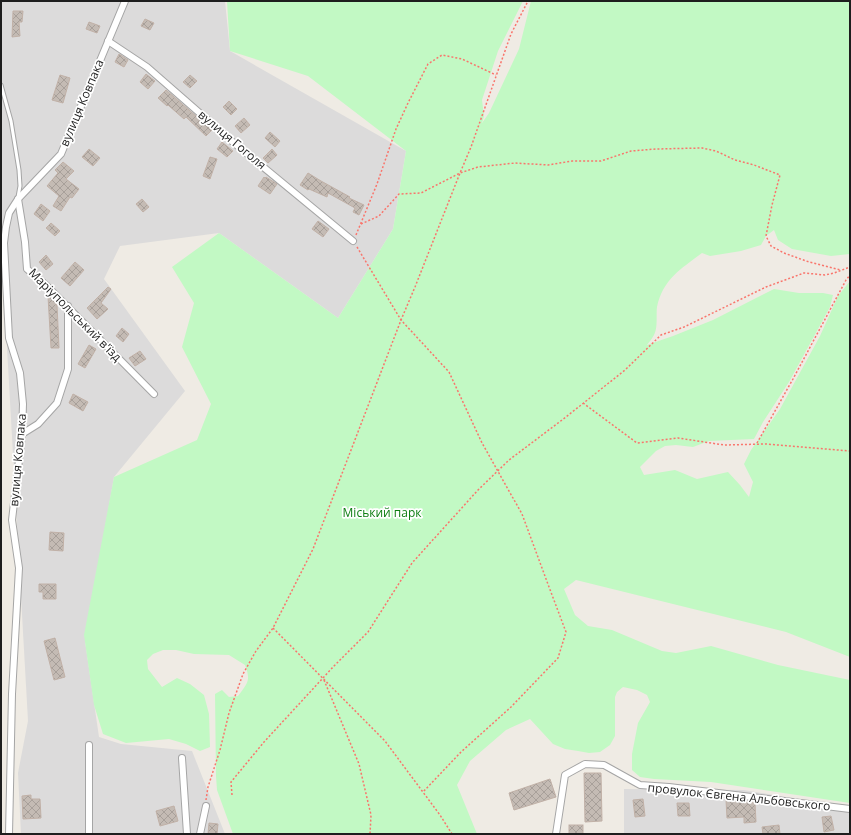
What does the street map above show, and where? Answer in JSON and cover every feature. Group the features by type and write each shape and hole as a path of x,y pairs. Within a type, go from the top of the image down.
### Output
{"street":[{"name":"вулиця Ковпака","path":"9,834 12,694 19,568 12,520 22,434 22,399 20,373 9,338 4,243 6,227 9,213 18,199 61,154 125,1"},
{"name":"вулиця Гоголя","path":"108,41 147,67 234,143 353,241"},
{"name":"Маріупольський в'їзд","path":"18,199 25,242 27,269 68,306 154,394"},
{"path":"22,434 38,424 57,403 68,369 68,306"},
{"path":"89,745 89,834"},
{"path":"182,758 187,834"},
{"name":"провулок Євгена Альбовського","path":"556,834 565,775 585,764 604,765 640,786 669,786 850,809"},
{"path":"200,834 206,806"}],"lane":[{"path":"1,85 11,121 19,170 20,186 18,199"}],"path":[{"path":"206,806 208,787 243,674 256,651 272,628 313,548 401,320 471,147 511,34 528,1"},
{"path":"422,792 461,752 511,707 558,658 566,632 522,514 482,443 449,372 401,320 353,241 377,184 396,129 428,64 442,56 462,60 496,75"},
{"path":"361,224 379,216 399,194 421,193 460,173 478,167 515,163 548,164 572,161 601,161 631,151 702,148 780,175 766,236 771,246 784,253 809,262 841,270"},
{"path":"232,796 231,782 264,742 368,632 412,563 478,490 509,460 624,370 661,335 684,327 766,287 804,273 825,275 850,267"},
{"path":"757,444 850,275"},
{"path":"583,403 637,443 678,438 724,445 766,444 850,451"},
{"path":"272,628 385,741 440,815 452,834"},
{"path":"323,678 359,764 371,815 370,834"}],"shaded area":[{"path":"1,1 225,1 230,51 406,151 393,229 338,318 219,233 120,246 104,279 185,391 114,477 85,641 99,737 121,744 192,751 225,834 21,834 18,773 28,721 1,241"},
{"path":"624,789 744,790 850,808 850,834 624,834"}],"green space":[{"name":"Міський парк","path":"227,1 523,1 498,51 482,100 484,116 482,123 489,113 519,49 531,1 850,1 850,254 831,256 792,249 778,240 774,230 766,236 761,245 741,251 710,256 702,253 687,264 668,282 660,297 657,307 655,332 647,345 713,320 774,289 799,293 823,293 833,295 830,307 789,382 763,422 754,439 709,441 693,447 676,445 665,446 656,451 640,467 644,475 675,470 697,479 728,472 749,497 753,482 744,464 751,450 780,409 820,336 838,296 850,281 850,657 786,632 576,580 564,589 575,615 588,626 612,630 662,651 676,653 711,646 778,665 850,680 850,803 711,782 640,777 632,770 632,754 638,723 650,702 647,695 637,690 623,687 617,692 615,697 615,736 610,745 600,752 589,753 565,749 553,744 530,719 506,730 470,761 457,785 477,834 233,834 217,790 215,694 222,690 229,697 238,696 248,681 248,675 245,665 229,655 194,654 176,650 163,650 153,654 147,660 148,669 162,687 177,678 190,684 204,695 209,714 210,747 200,751 186,744 169,739 126,743 103,734 94,705 84,635 114,477 197,440 211,404 182,347 194,303 172,267 219,233 338,318 393,229 406,151 308,76 230,51"}],"building":[{"path":"13,11 23,11 22,22 19,22 20,36 12,37"},
{"path":"145,19 154,23 150,30 141,26"},
{"path":"89,22 100,26 97,33 86,29"},
{"path":"119,54 128,60 124,67 115,62"},
{"path":"146,74 155,81 148,89 140,82"},
{"path":"60,75 70,78 63,103 52,100"},
{"path":"190,75 197,81 190,88 183,82"},
{"path":"166,90 212,130 206,136 186,117 184,119 158,98"},
{"path":"229,101 237,109 231,115 223,107"},
{"path":"244,118 250,125 241,133 235,126"},
{"path":"270,132 280,141 275,147 265,138"},
{"path":"222,142 233,151 227,157 217,149"},
{"path":"89,149 100,158 93,166 82,157"},
{"path":"272,149 277,155 268,163 263,158"},
{"path":"210,157 217,159 210,179 203,176"},
{"path":"63,162 74,171 66,179 79,189 72,198 70,197 61,211 53,206 59,196 47,186 58,173 55,170"},
{"path":"308,173 350,197 349,198 364,205 359,215 353,212 355,208 328,193 327,197 309,189 308,190 300,185"},
{"path":"264,177 277,184 270,194 258,186"},
{"path":"142,199 149,207 143,212 136,204"},
{"path":"41,204 50,211 43,221 34,214"},
{"path":"318,221 329,229 323,237 312,229"},
{"path":"51,223 60,231 55,236 46,228"},
{"path":"46,255 53,264 46,270 39,262"},
{"path":"75,262 84,270 70,286 61,278"},
{"path":"108,287 111,289 101,303 108,309 97,319 87,308"},
{"path":"48,296 51,296 57,305 59,348 51,348"},
{"path":"122,328 129,334 123,342 116,336"},
{"path":"89,345 96,349 85,368 78,364"},
{"path":"140,351 146,359 135,366 129,358"},
{"path":"73,394 88,402 83,411 69,403"},
{"path":"50,532 64,533 63,551 49,550"},
{"path":"39,584 56,584 56,599 43,599 43,592 39,592"},
{"path":"55,638 65,677 54,680 44,641"},
{"path":"584,773 601,773 602,821 585,822"},
{"path":"550,779 556,797 514,810 509,793"},
{"path":"31,795 31,799 40,799 41,818 23,819 22,796"},
{"path":"643,799 645,816 635,817 633,800"},
{"path":"726,800 755,803 756,822 744,823 744,817 727,818"},
{"path":"677,803 689,803 690,816 678,816"},
{"path":"174,806 178,821 160,826 156,811"},
{"path":"831,816 834,830 824,832 822,817"},
{"path":"209,823 218,824 217,834 208,834"},
{"path":"569,825 583,825 583,834 569,834"},
{"path":"779,825 780,834 763,834 762,827"}]}
